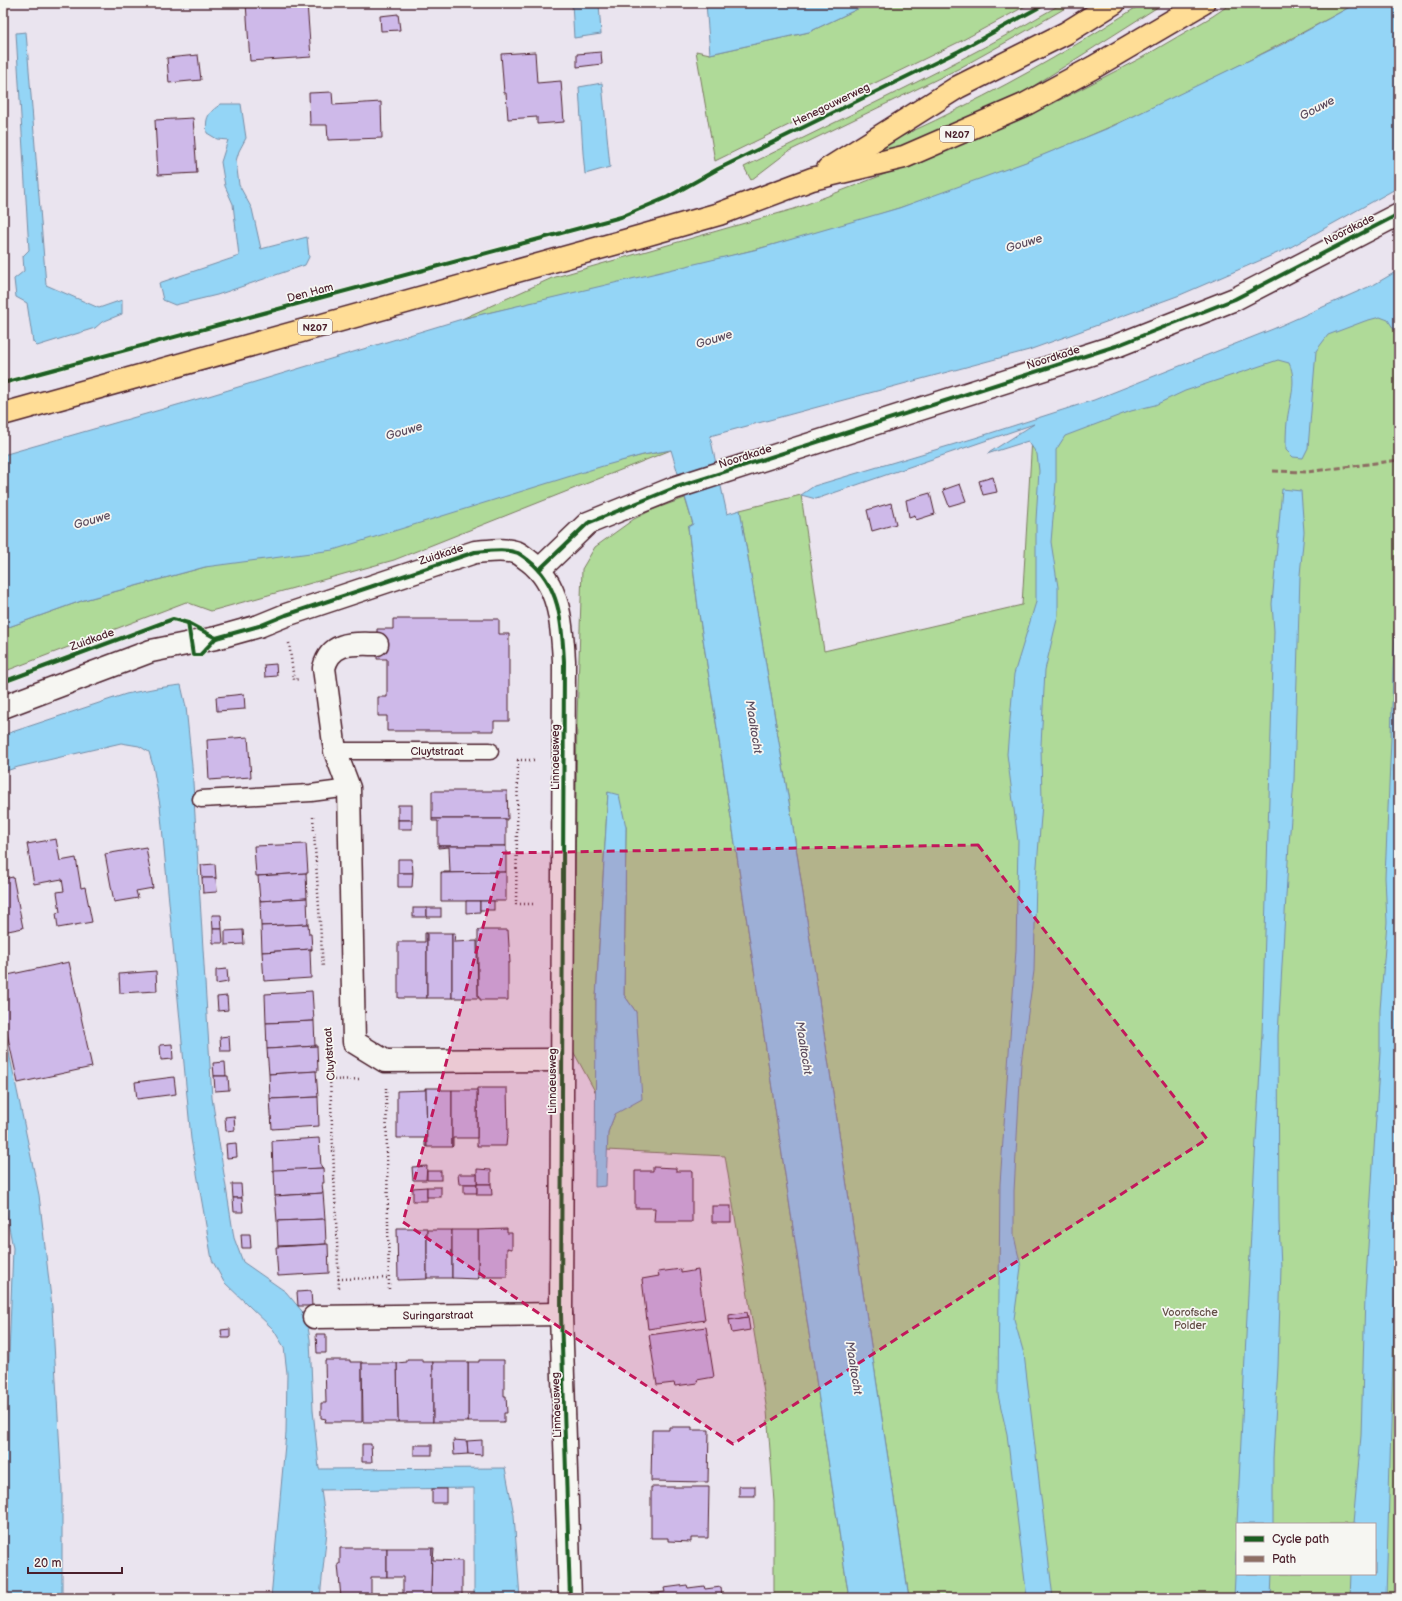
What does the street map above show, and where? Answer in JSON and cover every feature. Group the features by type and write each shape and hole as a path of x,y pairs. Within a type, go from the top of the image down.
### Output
{"main road":[{"name":"N207","path":"812,179 958,87 1066,33 1114,3"},
{"name":"N207","path":"3,414 719,214 812,179 904,156 1026,104 1094,67 1203,3"}],"street":[{"name":"Noordkade","path":"540,569 588,524 674,488 1116,346 1235,299 1399,214"},
{"name":"Zuidkade","path":"3,707 151,651 192,644 259,626 286,615 475,552 500,550 518,553 540,569"},
{"name":"Linnaeusweg","path":"540,569 550,584 558,604 563,643 564,759 561,1060 561,1314 570,1598"},
{"path":"378,644 342,646 334,650 326,659 324,668 335,751 349,788 354,1042 385,1061 561,1060"},
{"name":"Suringarstraat","path":"314,1317 561,1314"}],"lane":[{"name":"Cluytstraat","path":"335,751 490,751"},
{"path":"201,799 311,793 349,788"}],"path":[{"path":"490,751 518,760 564,759"},
{"path":"518,760 516,904 563,903"},
{"path":"311,793 324,976"},
{"path":"385,1061 390,1316"},
{"path":"330,1080 362,1079"},
{"path":"338,1279 389,1278"}],"highlighted area":[{"path":"978,845 1207,1139 733,1444 403,1222 503,853"}],"green space":[{"path":"870,3 1031,3 961,41 715,161 696,51 710,54 809,32"},
{"path":"1063,3 1074,3 958,69 789,151 751,180 744,167 945,68"},
{"path":"1143,3 1164,3 1010,101 864,162 861,155 936,120 1007,84 1076,45"},
{"path":"1232,3 1357,3 1246,62 1132,117 1017,166 958,188 845,225 791,240 682,268 462,319 552,278 794,209 932,156 1052,104 1143,57 1213,16"},
{"name":"Voorofsche Polder","path":"1399,281 1399,1598 909,1598 791,814 740,510 801,495 824,651 1022,605 1033,421 1198,376"},
{"path":"671,450 394,560 211,611 186,602 3,672 3,629 84,600 205,567 643,455"},
{"path":"685,498 693,524 688,527 698,607 849,1598 774,1598 774,1502 767,1411 725,1156 606,1150 608,1132 615,1114 636,1012 624,995 626,827 608,792 596,999 597,1095 573,1051 577,718 582,569 595,547 634,519 652,510"}],"water":[{"path":"572,3 599,3 601,34 574,38"},
{"path":"706,3 870,3 809,32 710,54"},
{"path":"1357,3 1399,3 1399,187 1289,248 1180,295 1029,350 710,436 727,514 740,510 791,814 909,1598 849,1598 698,607 688,527 693,524 671,450 643,455 603,466 333,550 205,567 84,600 3,629 3,455 212,395 462,319 758,249 899,208 1026,162 1111,127 1283,44"},
{"path":"26,32 46,285 99,308 122,300 122,314 102,322 95,328 37,346 33,342 27,303 16,297 14,279 24,271 23,256 29,250 16,33"},
{"path":"602,83 610,167 585,174 579,87"},
{"path":"221,104 241,104 246,138 239,151 236,161 239,185 252,209 261,249 307,237 309,257 305,265 217,295 175,305 163,300 159,283 239,256 233,204 225,186 221,162 228,140 217,139 207,133 208,116"},
{"path":"1399,270 1399,448 1395,331 1388,320 1380,317 1328,335 1316,351 1308,448 1303,458 1293,457 1286,450 1287,425 1293,377 1289,363 1278,360 1185,391 1155,405 1131,411 1065,436 1056,450 1056,482 1051,542 1058,587 1058,615 1045,670 1041,745 1042,804 1036,878 1034,971 1021,1063 1014,1191 1014,1236 1021,1267 1014,1319 1024,1354 1053,1598 1027,1598 1007,1434 998,1395 1000,1184 1016,950 1018,841 1007,754 1014,674 1036,602 1036,520 1039,471 1037,454 1028,441 987,454 1034,424 816,499 801,495 814,486 975,438 1094,400 1273,329 1375,284"},
{"path":"1282,489 1301,491 1304,532 1300,575 1294,780 1278,1035 1279,1222 1281,1268 1273,1458 1273,1523 1237,1523 1262,1034 1274,631 1272,604"},
{"path":"1399,500 1399,1154 1386,1598 1350,1598 1351,1575 1376,1575 1376,1523 1353,1523 1361,1436 1365,1296 1380,1052 1380,1010 1387,922 1385,877 1397,593"},
{"path":"181,685 186,707 192,766 212,1098 234,1238 243,1262 286,1292 306,1316 310,1339 313,1410 319,1469 505,1468 514,1515 520,1598 474,1598 474,1488 321,1490 327,1531 320,1598 271,1598 286,1433 287,1373 284,1347 273,1329 224,1282 212,1260 191,1139 160,805 149,752 139,746 121,743 18,767 3,772 3,735 126,694"},
{"path":"608,792 619,795 626,827 624,995 636,1012 642,1099 615,1114 608,1132 606,1186 595,1187 596,999"},
{"path":"3,1024 39,1195 52,1307 62,1489 62,1598 3,1598 3,1463 7,1410 13,1248 3,1196"},
{"path":"1236,1555 1236,1575 1272,1575 1271,1598 1234,1598"}],"building":[{"path":"246,3 307,3 311,57 250,61"},
{"path":"398,14 400,30 381,31 380,16"},
{"path":"535,52 537,83 561,81 564,122 537,124 537,117 508,119 501,54"},
{"path":"601,52 602,64 577,67 577,54"},
{"path":"198,55 201,80 169,83 167,58"},
{"path":"332,92 333,105 381,102 382,138 328,140 327,125 310,125 309,93"},
{"path":"193,118 197,173 158,175 155,120"},
{"path":"993,477 997,492 983,495 979,481"},
{"path":"960,484 966,501 949,506 943,490"},
{"path":"930,493 935,514 916,520 915,515 909,517 906,500"},
{"path":"891,503 896,524 872,531 867,510"},
{"path":"393,619 499,619 499,634 509,634 509,721 494,721 494,731 387,731 387,716 378,716 378,697 387,697 387,659 377,659 377,629 393,629"},
{"path":"276,664 277,676 265,677 264,665"},
{"path":"244,694 245,709 217,711 216,697"},
{"path":"248,737 251,777 209,780 207,740"},
{"path":"432,791 507,791 508,819 432,819"},
{"path":"398,805 412,805 412,820 398,820"},
{"path":"432,819 506,819 506,846 438,846 438,821 432,821"},
{"path":"398,820 412,820 412,829 398,829"},
{"path":"56,839 60,861 76,858 81,888 85,887 92,922 58,928 56,913 60,912 57,892 64,891 62,879 34,884 27,844"},
{"path":"306,844 308,873 256,876 254,846"},
{"path":"438,846 506,846 506,872 441,873 450,872 449,847 438,848"},
{"path":"146,847 153,888 136,891 138,898 114,902 105,854"},
{"path":"398,859 412,859 413,873 398,873"},
{"path":"215,864 216,878 202,878 201,865"},
{"path":"506,872 506,901 441,901 441,873"},
{"path":"306,873 307,898 260,901 258,876"},
{"path":"398,873 413,873 412,887 398,887"},
{"path":"13,877 23,928 3,932 3,879"},
{"path":"202,878 216,878 217,892 203,893"},
{"path":"307,898 308,924 261,926 260,901"},
{"path":"466,901 480,901 480,912 466,913"},
{"path":"480,901 494,901 494,910 480,910"},
{"path":"413,908 427,908 427,917 413,917"},
{"path":"427,908 441,908 441,917 427,917"},
{"path":"212,915 221,915 222,929 213,929"},
{"path":"308,924 309,934 311,934 312,949 262,952 261,926"},
{"path":"213,929 222,929 223,943 213,943"},
{"path":"243,930 244,944 225,945 225,931"},
{"path":"478,930 508,930 510,963 508,963 508,1000 480,1000 480,998 478,998"},
{"path":"425,933 427,933 427,998 398,998 398,942 425,942"},
{"path":"427,933 452,933 452,998 427,998"},
{"path":"452,933 455,933 454,942 477,941 478,998 452,998"},
{"path":"312,949 310,950 311,978 264,981 262,952"},
{"path":"69,962 92,1067 18,1083 3,1015 3,976"},
{"path":"227,969 228,982 216,984 216,970"},
{"path":"156,971 157,991 120,993 119,974"},
{"path":"312,991 314,1021 266,1023 265,994"},
{"path":"227,996 228,1010 218,1011 217,997"},
{"path":"314,1021 315,1046 267,1049 266,1023"},
{"path":"229,1036 230,1051 221,1051 220,1037"},
{"path":"172,1044 173,1059 161,1060 160,1045"},
{"path":"317,1046 318,1071 269,1074 267,1049"},
{"path":"225,1062 226,1076 214,1076 213,1063"},
{"path":"316,1071 318,1097 270,1099 269,1074"},
{"path":"214,1076 228,1076 229,1090 215,1091"},
{"path":"174,1077 176,1094 137,1099 135,1082"},
{"path":"425,1088 427,1147 425,1146 425,1138 397,1138 397,1091 425,1090"},
{"path":"426,1088 452,1090 452,1147 427,1147"},
{"path":"477,1088 507,1088 508,1135 506,1146 477,1146"},
{"path":"452,1090 477,1090 477,1138 453,1138 452,1147"},
{"path":"318,1097 319,1126 272,1129 270,1099"},
{"path":"234,1116 235,1130 226,1131 225,1117"},
{"path":"319,1138 321,1166 323,1168 273,1171 272,1141"},
{"path":"236,1143 237,1157 227,1158 226,1144"},
{"path":"427,1166 426,1180 413,1180 412,1167"},
{"path":"653,1167 676,1168 676,1171 692,1171 692,1222 654,1222 655,1208 635,1208 635,1171 653,1171"},
{"path":"323,1168 323,1193 275,1196 274,1170"},
{"path":"477,1169 491,1170 491,1184 477,1184"},
{"path":"427,1171 441,1171 441,1180 427,1180"},
{"path":"458,1174 477,1174 477,1184 459,1184"},
{"path":"232,1184 241,1184 242,1198 233,1198"},
{"path":"464,1184 477,1184 477,1193 464,1193"},
{"path":"477,1184 491,1184 492,1195 477,1195"},
{"path":"427,1187 427,1201 413,1201 413,1188"},
{"path":"427,1187 441,1187 441,1197 427,1197"},
{"path":"323,1193 325,1219 277,1221 275,1196"},
{"path":"233,1198 242,1198 243,1212 234,1212"},
{"path":"712,1206 731,1206 731,1222 712,1222"},
{"path":"325,1219 326,1244 278,1246 277,1221"},
{"path":"397,1228 427,1228 427,1279 398,1280"},
{"path":"507,1229 507,1233 512,1233 512,1249 507,1248 507,1277 479,1277 478,1279 478,1230"},
{"path":"427,1230 452,1230 452,1278 427,1278"},
{"path":"452,1230 478,1230 478,1279 452,1278"},
{"path":"241,1234 250,1234 251,1248 242,1248"},
{"path":"328,1244 329,1273 278,1276 276,1247"},
{"path":"681,1269 681,1273 698,1270 705,1320 648,1329 642,1279 659,1276 658,1272"},
{"path":"311,1291 312,1306 298,1306 297,1292"},
{"path":"747,1312 748,1317 729,1320 729,1315"},
{"path":"748,1317 750,1330 732,1333 729,1320"},
{"path":"706,1327 714,1377 697,1380 698,1383 675,1386 674,1383 657,1385 649,1335"},
{"path":"230,1329 230,1338 222,1338 221,1330"},
{"path":"316,1334 326,1334 326,1353 317,1353"},
{"path":"325,1360 350,1360 350,1362 362,1362 362,1422 325,1422 326,1419 321,1418 321,1403 326,1403"},
{"path":"407,1360 423,1360 423,1362 433,1362 433,1422 398,1422 397,1363 407,1362"},
{"path":"479,1360 504,1360 504,1396 506,1396 507,1413 504,1413 504,1422 468,1422 468,1362 479,1362"},
{"path":"433,1362 468,1362 468,1422 433,1422"},
{"path":"362,1363 397,1363 398,1422 363,1422"},
{"path":"669,1427 692,1427 692,1430 709,1430 708,1482 651,1481 652,1430 669,1430"},
{"path":"453,1440 467,1441 468,1454 454,1455"},
{"path":"482,1440 482,1455 468,1454 467,1441"},
{"path":"362,1444 371,1444 372,1462 362,1462"},
{"path":"414,1445 432,1445 432,1455 414,1455"},
{"path":"739,1486 755,1486 755,1496 739,1496"},
{"path":"651,1487 709,1487 708,1538 691,1538 691,1542 668,1541 668,1538 651,1538"},
{"path":"432,1489 446,1489 446,1503 432,1503"},
{"path":"340,1548 387,1548 387,1577 371,1577 371,1598 341,1598 338,1564 340,1564"},
{"path":"387,1548 432,1548 431,1598 403,1598 403,1577 387,1577"},
{"path":"432,1548 434,1548 433,1560 462,1561 462,1598 431,1598"},
{"path":"687,1585 688,1588 704,1586 705,1589 721,1587 722,1598 648,1598 648,1594 665,1592 664,1588"}],"marked path":[{"path":"1273,471 1307,472 1399,460"}],"cycle path":[{"name":"Henegouwerweg","path":"3,383 621,217 668,197 718,169 959,51 1047,3"},
{"path":"540,569 588,523 674,488 1116,346 1235,299 1399,214"},
{"path":"188,623 193,655 200,655 216,638 259,626 286,615 475,552 502,550 518,553 539,570 553,593 560,619 564,661 561,1314 570,1598"},
{"path":"3,682 173,619 188,623 216,638"}],"water label":[{"name":"Gouwe","path":"1317,108"},
{"name":"Gouwe","path":"1024,243"},
{"name":"Gouwe","path":"714,339"},
{"name":"Gouwe","path":"404,431"},
{"name":"Gouwe","path":"92,520"},
{"name":"Maaltocht","path":"754,727"},
{"name":"Maaltocht","path":"804,1048"},
{"name":"Maaltocht","path":"854,1368"}]}
